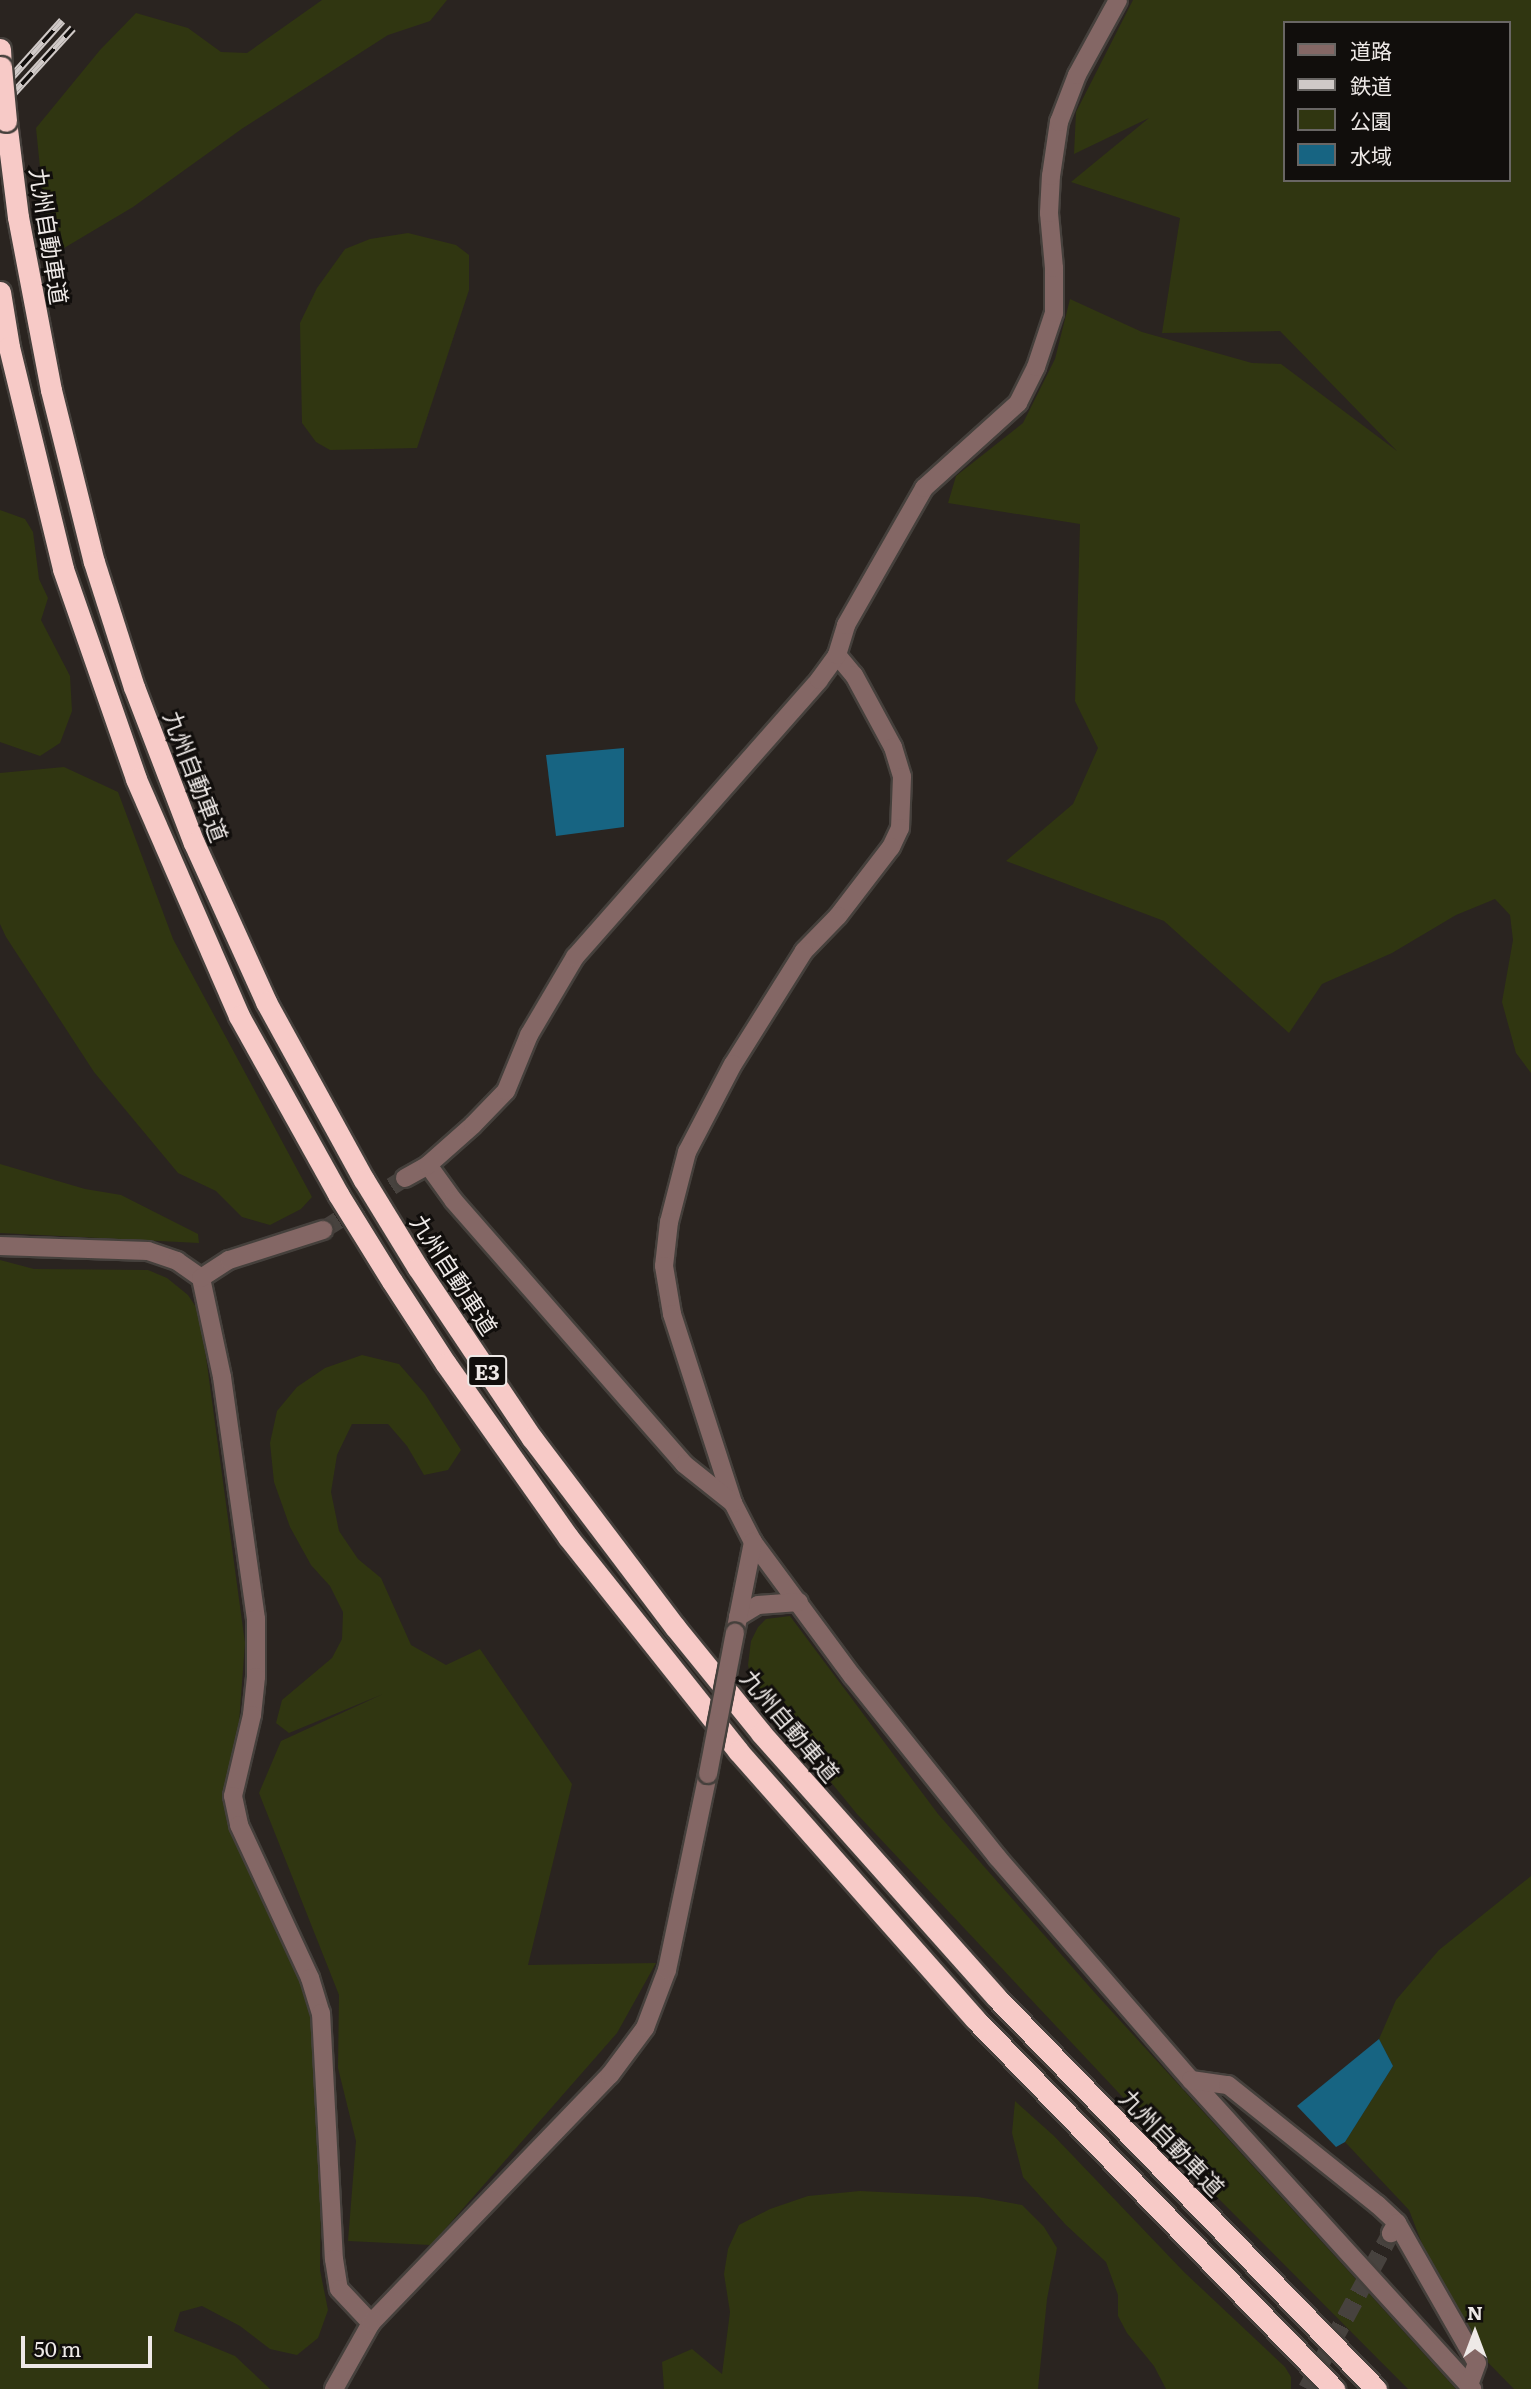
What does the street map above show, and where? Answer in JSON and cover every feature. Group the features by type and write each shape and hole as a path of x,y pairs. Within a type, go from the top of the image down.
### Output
{"highway":[{"name":"九州自動車道","path":"0,49 18,217 51,390 94,562 134,687 194,843 266,1002 363,1180 418,1268 533,1438 676,1627 761,1733 996,1997 1376,2389"},
{"name":"E3","path":"0,292 9,346 63,569 136,779 239,1016 338,1194 392,1281 446,1364 568,1537 738,1751 975,2019 1334,2389"}],"street":[{"path":"405,1178 428,1165 506,1091 529,1035 575,957 819,680 837,655 846,625 924,488 1018,403 1036,367 1054,313 1049,201 1059,122 1077,75 1118,0"},
{"path":"837,655 854,675 893,747 902,777 900,828 891,847 838,916 804,951 733,1063 687,1152 678,1180 664,1266 671,1314 733,1503 753,1542 853,1677 997,1857 1192,2080 1471,2387"},
{"path":"428,1165 454,1201 684,1464 733,1503"},
{"path":"201,1278 229,1260 323,1230"},
{"path":"0,1246 148,1251 177,1261 201,1278 222,1377 256,1619 256,1677 252,1715 233,1796 239,1825 310,1979 321,2013 334,2259 339,2290 371,2323"},
{"path":"334,2389 371,2323 610,2075 645,2028 667,1970 753,1542"},
{"path":"737,1625 758,1605 799,1602"},
{"path":"1192,2080 1228,2085 1336,2170 1394,2228 1477,2363 1471,2387"}],"green space":[{"path":"322,0 447,0 430,21 388,35 243,128 133,207 49,257 36,128 100,50 136,13 188,28 221,52 247,53"},
{"path":"1133,0 1531,0 1531,1073 1516,1053 1502,1002 1513,940 1510,915 1495,899 1456,915 1392,953 1322,984 1289,1033 1164,921 1006,861 1073,804 1098,748 1075,701 1080,524 948,503 956,476 1023,423 1055,359 1070,299 1142,332 1252,363 1281,364 1397,451 1280,331 1162,333 1180,218 1071,182 1149,118 1074,154 1076,112"},
{"path":"408,233 456,245 469,255 469,290 417,448 330,450 316,442 302,423 300,323 317,288 345,249 370,239"},
{"path":"0,510 25,519 33,532 39,579 48,598 41,620 70,676 72,711 60,743 40,756 0,742"},
{"path":"64,767 118,792 173,939 312,1197 301,1209 270,1225 242,1217 216,1191 178,1173 94,1072 0,924 0,773"},
{"path":"0,1164 85,1189 121,1195 198,1234 199,1243 0,1233"},
{"path":"0,1260 34,1269 148,1270 167,1278 188,1295 200,1313 245,1643 238,1736 228,1770 230,1791 311,1990 321,2029 316,2082 321,2187 320,2270 328,2310 318,2338 297,2355 270,2349 240,2326 202,2306 180,2312 174,2331 235,2356 270,2389 0,2389"},
{"path":"362,1355 399,1364 425,1394 461,1450 448,1470 424,1475 407,1446 388,1424 352,1424 337,1455 331,1492 339,1531 358,1559 381,1578 411,1645 446,1665 480,1649 572,1784 528,1965 656,1963 617,2033 431,2245 348,2241 356,2141 338,2068 339,1995 259,1793 281,1741 383,1694 289,1733 276,1723 282,1700 332,1658 342,1639 343,1612 330,1586 311,1565 290,1527 274,1482 270,1443 277,1411 297,1387 325,1368"},
{"path":"790,1616 938,1814 1095,1993 1456,2389 1408,2389 1208,2188 857,1814 753,1687 748,1665 751,1641 758,1627 766,1619"},
{"path":"1531,1876 1531,2389 1514,2389 1455,2329 1409,2210 1345,2142 1393,2066 1379,2039 1396,2000 1439,1950"},
{"path":"1015,2101 1054,2136 1184,2272 1285,2367 1291,2377 1291,2389 1166,2389 1154,2366 1127,2333 1118,2316 1118,2295 1106,2262 1066,2225 1023,2177 1012,2133"},
{"path":"860,2191 978,2197 1022,2205 1044,2227 1057,2248 1047,2299 1038,2389 664,2389 662,2362 692,2349 722,2374 730,2312 724,2274 728,2249 739,2225 770,2209 808,2196"}],"water":[{"path":"624,748 624,827 556,836 546,755"},
{"path":"1379,2039 1393,2066 1345,2142 1336,2147 1297,2106"}],"tunnel":[{"path":"323,1230 405,1178"},
{"path":"1307,2389 1391,2233"}],"railway":[{"path":"0,90 62,21"},
{"path":"0,108 73,28"}]}
